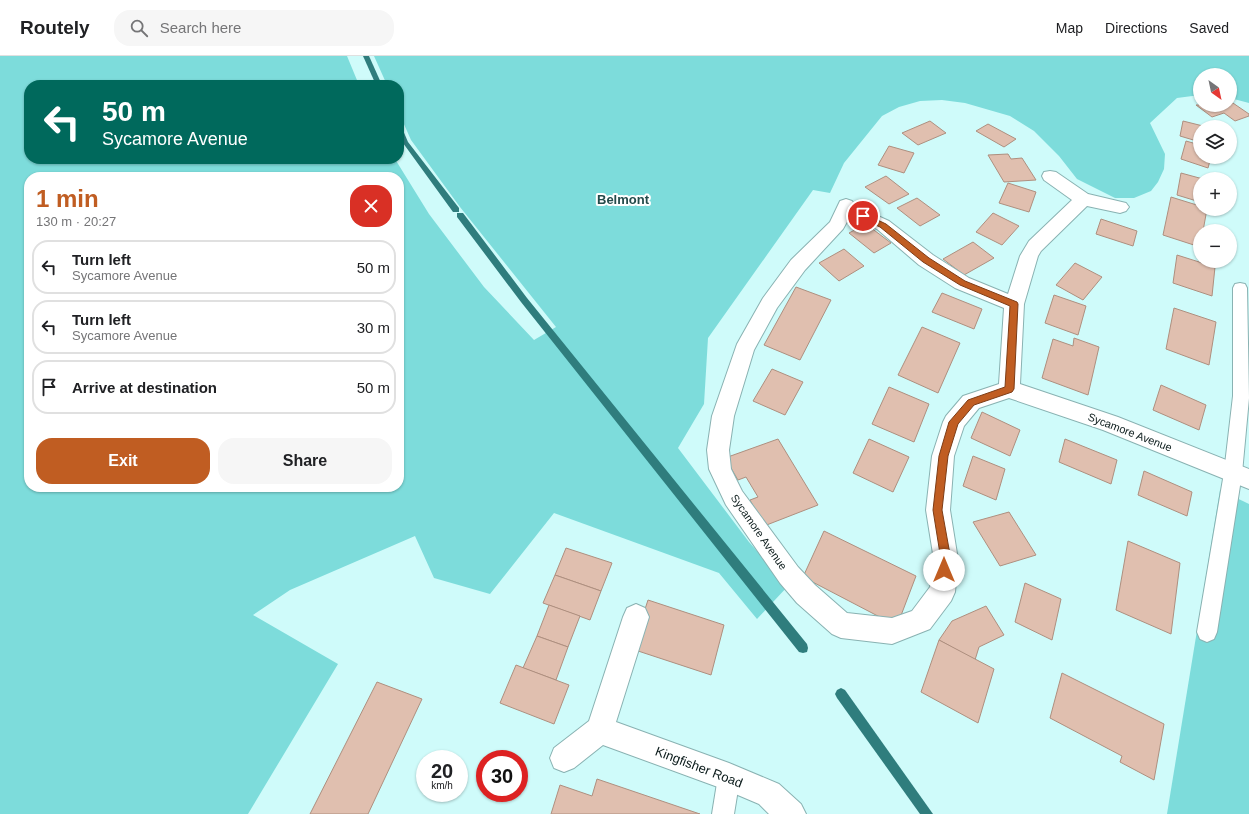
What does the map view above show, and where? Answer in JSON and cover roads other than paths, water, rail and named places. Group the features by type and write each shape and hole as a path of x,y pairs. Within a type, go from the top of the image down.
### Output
{"street":[{"path":"1050,176 1083,199 1120,207"},
{"path":"1009,389 1014,304 1029,256 1035,246 1083,199"},
{"name":"Sycamore Avenue","path":"1014,304 962,283 926,260 883,225 844,209 837,225 798,265 774,297 744,350 723,416 718,450 720,469 734,498 789,575 806,594 841,625 892,631 921,620 942,592 946,560 938,510 944,456 954,422 971,402 1009,389 1110,423 1241,476"},
{"path":"564,758 600,730 636,617"},
{"name":"Kingfisher Road","path":"600,730 730,777 770,794 791,814"}],"lane":[{"path":"1207,632 1241,476 1240,288"},
{"path":"723,814 730,777"}],"waterway":[{"path":"366,56 377,80"},
{"path":"404,140 456,210"},
{"path":"460,215 524,300 803,648"},
{"path":"841,694 927,814"}],"district":[{"name":"Belmont","path":"623,199"}]}
